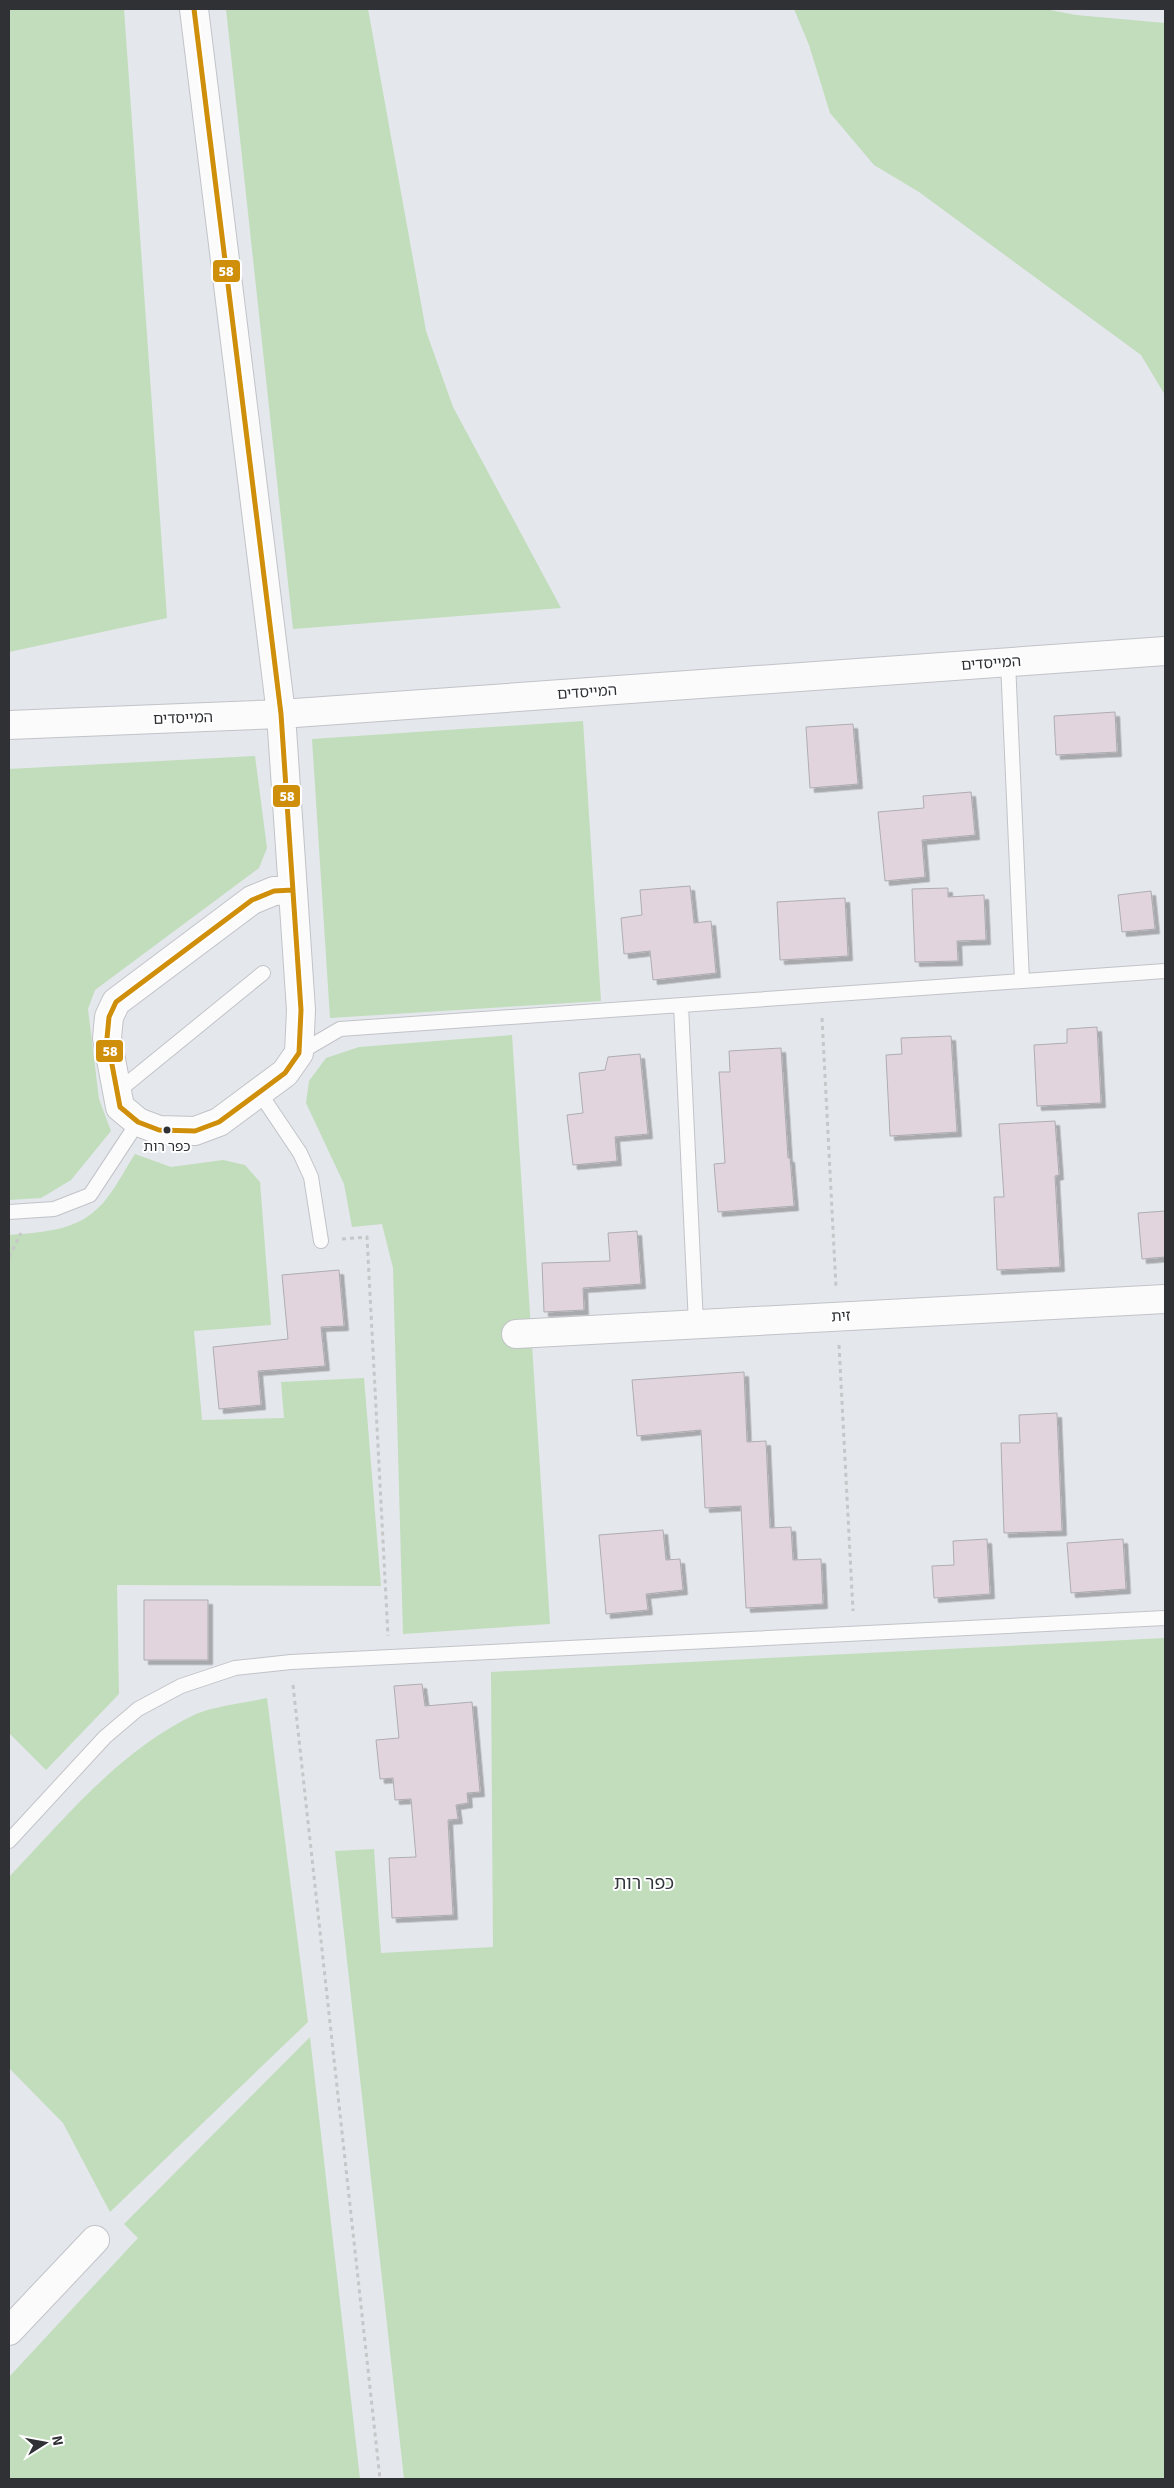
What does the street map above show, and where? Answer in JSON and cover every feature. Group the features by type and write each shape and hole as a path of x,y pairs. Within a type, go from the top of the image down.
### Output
{"street":[{"path":"194,9 281,714 293,890 301,1010 299,1053 285,1073 219,1122 195,1131 159,1130 138,1122 120,1107 106,1038 109,1017 116,1002 252,900 274,891 293,890"},
{"name":"המייסדים","path":"9,726 281,714 1165,651"},
{"name":"זית","path":"516,1334 1165,1299"},
{"path":"9,2331 95,2240"}],"lane":[{"path":"1008,662 1022,981"},
{"path":"299,1053 340,1029 1165,971"},
{"path":"117,1092 264,972"},
{"path":"681,1005 696,1324"},
{"path":"259,1092 300,1153 310,1177 321,1241"},
{"path":"9,1212 54,1208 90,1195 138,1122"},
{"path":"9,1841 105,1737 138,1709 181,1686 235,1668 291,1662 1165,1618"}],"path":[{"path":"321,1241 367,1237 390,1657"},
{"path":"291,1662 380,2479"}],"green space":[{"path":"9,9 124,9 167,618 9,652"},
{"path":"226,9 368,9 426,331 453,407 561,608 293,629"},
{"path":"794,9 1045,9 1076,15 1165,23 1165,395 1141,355 919,192 874,165 830,113 809,45"},
{"path":"583,721 601,1001 330,1018 312,739"},
{"path":"255,756 267,848 259,868 95,990 88,1009 99,1099 111,1131 71,1180 41,1198 9,1200 9,769"},
{"path":"512,1035 550,1624 403,1634 393,1268 382,1224 352,1227 344,1184 306,1103 309,1081 326,1058 359,1047"},
{"path":"135,1154 171,1167 223,1160 245,1165 260,1182 271,1325 194,1331 202,1420 284,1418 281,1382 364,1378 381,1586 117,1585 119,1694 46,1770 9,1733 9,1235 56,1230 88,1217 107,1198"},
{"path":"1165,1638 1165,2479 404,2479 335,1851 374,1849 381,1953 493,1947 491,1672"},
{"path":"267,1698 308,2022 110,2212 63,2123 9,2068 9,1877 95,1786 143,1746 168,1729 196,1714"},
{"path":"310,2037 360,2479 9,2479 9,2377 138,2238 124,2224"}],"building":[{"path":"1115,712 1117,752 1056,755 1054,716"},
{"path":"853,724 858,784 810,788 806,727"},
{"path":"971,792 975,835 922,840 925,877 885,881 878,812 924,808 923,796"},
{"path":"690,886 694,923 711,921 716,973 653,980 650,951 624,954 621,918 642,915 640,890"},
{"path":"948,888 948,897 984,895 986,940 957,941 958,961 915,962 912,889"},
{"path":"1151,891 1155,929 1122,932 1118,895"},
{"path":"845,898 848,956 780,960 777,902"},
{"path":"1097,1027 1101,1103 1037,1106 1034,1045 1067,1043 1067,1029"},
{"path":"951,1036 957,1132 890,1136 886,1055 902,1054 901,1038"},
{"path":"781,1048 788,1158 790,1158 794,1206 718,1212 714,1164 725,1163 719,1072 730,1072 729,1051"},
{"path":"640,1054 648,1134 615,1137 617,1161 573,1165 567,1115 583,1113 579,1073 605,1070 608,1057"},
{"path":"1055,1121 1059,1175 1055,1176 1060,1267 997,1270 994,1197 1004,1197 999,1124"},
{"path":"1165,1211 1165,1257 1142,1259 1138,1213"},
{"path":"637,1231 641,1284 583,1288 584,1310 544,1312 542,1263 610,1261 608,1233"},
{"path":"339,1270 344,1326 321,1327 325,1366 258,1371 261,1405 219,1409 213,1347 288,1339 282,1275"},
{"path":"744,1372 747,1442 766,1441 770,1528 791,1527 793,1560 821,1559 823,1604 746,1608 741,1506 705,1508 701,1430 637,1436 632,1380"},
{"path":"1057,1413 1062,1531 1004,1533 1001,1443 1020,1443 1019,1415"},
{"path":"663,1530 666,1560 680,1559 683,1590 646,1594 648,1610 606,1614 599,1535"},
{"path":"987,1539 990,1594 934,1598 932,1566 954,1565 953,1541"},
{"path":"1123,1539 1126,1589 1071,1593 1067,1543"},
{"path":"144,1600 208,1600 208,1660 144,1660"},
{"path":"422,1684 425,1706 472,1702 480,1792 467,1793 468,1803 456,1805 458,1819 448,1820 453,1915 392,1918 389,1858 416,1857 411,1799 395,1800 393,1778 380,1779 376,1740 399,1738 394,1686"}],"transit line":[{"name":"58","path":"194,9 281,714 301,1010 299,1053 285,1073 219,1122 195,1131 159,1130 138,1122 120,1107 107,1038 109,1017 116,1002 252,900 274,891 293,890"}],"place":[{"name":"כפר רות","path":"167,1130"}],"district":[{"name":"כפר רות","path":"644,1883"}]}
